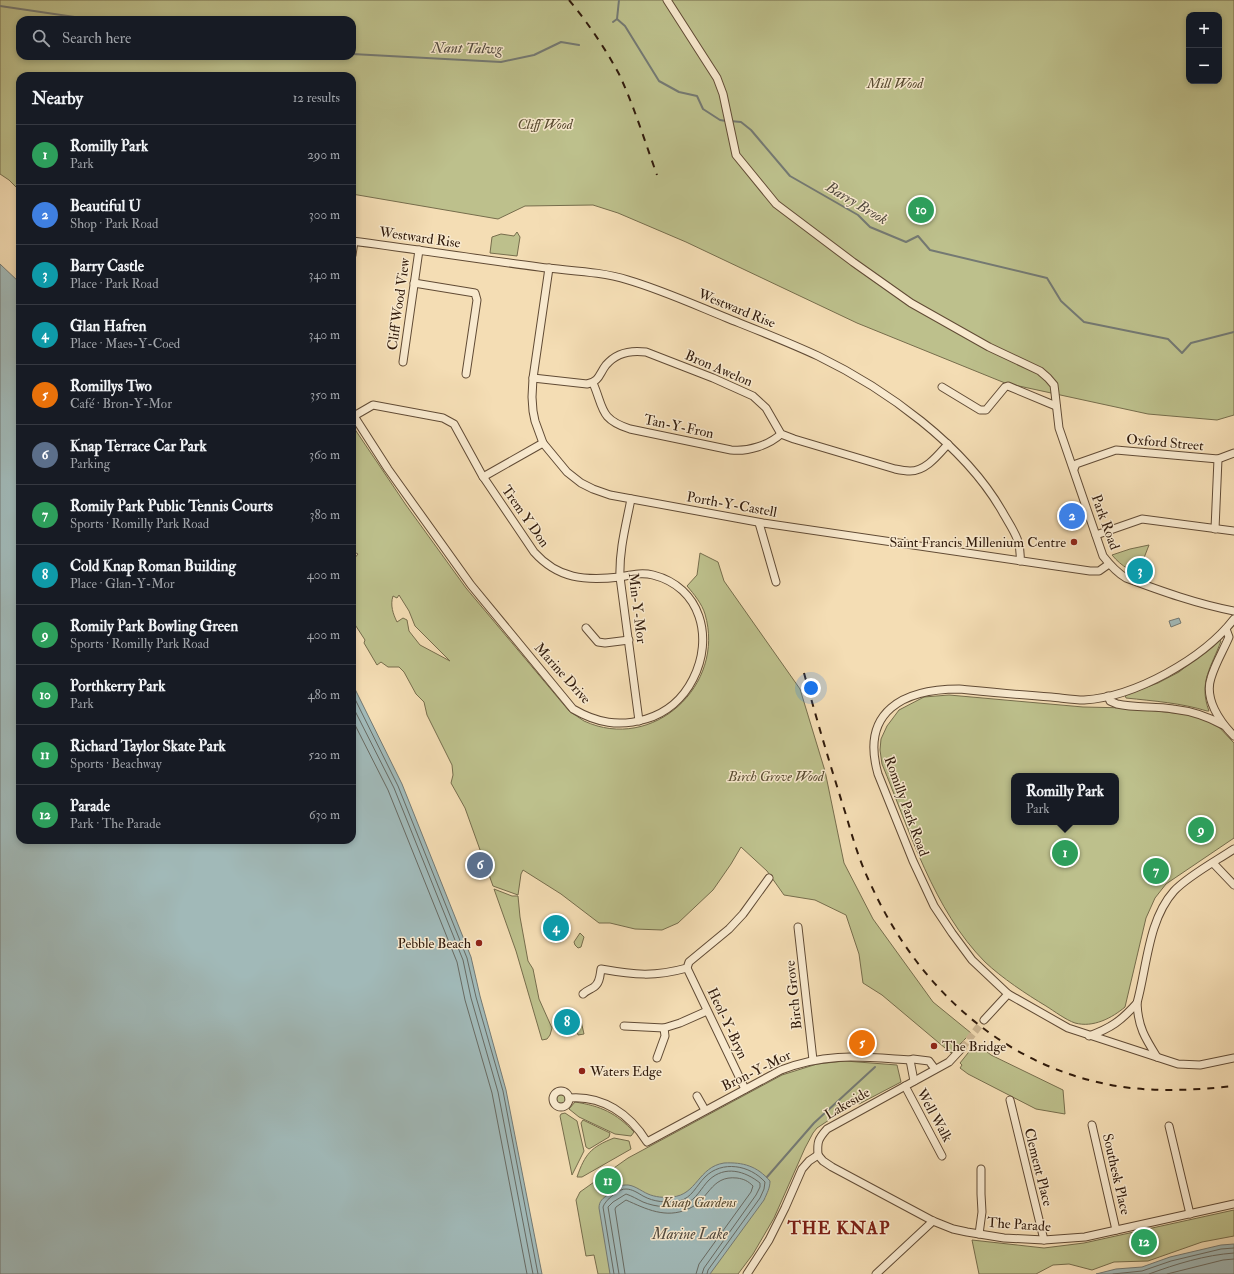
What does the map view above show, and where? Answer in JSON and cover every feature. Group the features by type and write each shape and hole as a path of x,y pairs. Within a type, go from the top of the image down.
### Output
{"street":[{"name":"Park Road","path":"667,0 717,78 723,94 736,155 776,204 853,262 911,303 989,346 1040,371 1054,385 1059,428 1103,556 1109,564 1126,578 1216,607 1234,610"},
{"name":"Westward Rise","path":"356,241 549,268 598,273 628,280 703,308 818,356 876,390 921,421 948,444 982,482 997,502 1019,541 1021,550 1020,561"},
{"name":"Cliff Wood View","path":"403,362 418,250"},
{"name":"Porth-Y-Castell","path":"549,268 533,378 533,411 543,443 567,472 581,483 593,489 631,499 759,523 1090,571 1099,571 1109,564"},
{"path":"414,283 475,293 477,300 466,374"},
{"name":"Bron Awelon","path":"593,383 600,377 605,366 613,358 623,353 635,351 646,352 713,378 753,396 766,408 781,434"},
{"path":"533,378 587,384 593,383"},
{"name":"Tan-Y-Fron","path":"593,383 600,404 606,415 615,423 630,429 740,451 768,442 781,434"},
{"path":"942,388 980,410 986,410 1005,387 1008,386 1056,406"},
{"name":"Trem Y Don","path":"356,413 373,404 443,418 454,424 483,477 534,552 542,561 558,572 577,578 594,579 620,577"},
{"name":"Marine Drive","path":"356,420 388,469 471,585 574,708 586,716 599,721 620,724 639,721 655,716 668,709 678,700 689,687 697,671 702,655 703,641 702,624 692,603 682,590 666,579 651,574 638,573 620,577"},
{"path":"781,434 895,469 910,471 923,468 948,444"},
{"name":"Trem Y Don","path":"483,477 543,443"},
{"name":"Oxford Street","path":"1074,469 1076,464 1116,450 1218,459 1234,453"},
{"path":"1215,529 1218,459"},
{"name":"Min-Y-Mor","path":"631,499 622,546 620,577 639,721"},
{"path":"1096,535 1142,519 1234,531"},
{"path":"759,523 776,582"},
{"name":"Romilly Park Road","path":"1234,619 1226,629 1206,647 1166,675 1140,686 1108,696 1084,700 959,689 939,689 904,699 892,707 883,717 877,726 874,744 874,760 878,774 913,861 934,906 972,960 1008,994 1068,1028 1178,1064 1200,1065 1234,1058"},
{"path":"586,628 598,642 605,643 629,640"},
{"path":"1223,725 1212,704 1210,690 1211,678 1229,637 1226,629"},
{"path":"1108,696 1110,701 1117,704 1173,709 1209,717 1223,725 1234,736"},
{"path":"1157,1057 1143,1035 1138,1018 1137,1004 1153,933 1161,910 1183,883 1234,849"},
{"path":"1213,863 1234,885"},
{"path":"584,994 598,983 601,969 620,973 647,975 661,974 688,968 689,962 729,929 743,914 768,878"},
{"name":"Birch Grove","path":"798,927 813,1060"},
{"name":"Heol-Y-Bryn","path":"688,968 745,1089"},
{"path":"984,1020 1008,994"},
{"path":"1089,1036 1116,1024 1137,1004"},
{"path":"624,1026 664,1028 707,1011"},
{"path":"657,1058 665,1036 664,1028"},
{"name":"Lakeside","path":"818,1155 817,1146 820,1137 827,1129 949,1062 962,1048"},
{"name":"Bron-Y-Mor","path":"569,1098 590,1099 609,1105 627,1117 641,1132 647,1142 781,1070 796,1064 813,1060 849,1056 928,1061 935,1069"},
{"path":"910,1060 914,1081"},
{"name":"Well Walk","path":"904,1086 942,1156"},
{"path":"697,1096 705,1110"},
{"name":"Clement Place","path":"1010,1100 1044,1240"},
{"name":"Southesk Place","path":"1092,1125 1116,1230"},
{"path":"1169,1126 1190,1214"},
{"path":"747,1274 769,1240 802,1169 809,1161 818,1155"},
{"name":"The Parade","path":"818,1155 822,1161 832,1167 933,1221 953,1229 1004,1238 1044,1240 1085,1237 1234,1204"},
{"path":"979,1234 982,1212 981,1169"},
{"path":"876,1274 933,1221"}],"green space":[{"path":"0,0 1234,0 1234,415 1217,420 1148,414 1005,383 857,323 686,242 618,213 593,205 525,206 498,219 356,195 356,72 16,72 16,187 0,174"},
{"path":"517,232 520,237 517,256 490,253 492,237 501,234 514,236"},
{"name":"Birch Grove Wood","path":"356,431 406,505 466,588 569,711 584,721 610,729 635,728 658,720 678,706 694,687 705,665 709,640 704,610 698,599 687,586 697,575 700,553 718,562 724,581 800,689 825,771 844,863 873,919 933,1002 971,1033 951,1053 882,995 863,983 859,954 846,915 815,900 784,895 767,871 741,847 713,890 678,923 662,930 635,929 610,923 599,923 561,894 523,870 518,895 493,886 465,808 451,783 453,775 452,765 427,715 424,702 416,694 404,672 399,667 388,667 381,662 377,665 364,643 365,640 356,626 356,556 358,554 356,553","holes":["399,595 409,611 415,626 450,661 420,645 409,631 407,620 403,618 397,622 392,609 393,596 397,598"]},
{"path":"1149,545 1142,563 1150,565 1146,576 1136,573 1120,563 1112,555 1130,549"},
{"path":"1219,640 1221,641 1210,666 1206,683 1206,701 1209,711 1177,704 1126,698 1125,695 1158,683 1179,672"},
{"path":"949,695 1083,707 1129,708 1193,715 1217,725 1234,743 1234,838 1166,884 1155,898 1146,918 1125,1007 1102,1021 1089,1024 1075,1023 1064,1018 1006,980 985,962 967,942 951,919 924,868 882,764 880,750 881,739 887,726 899,710 924,697"},
{"path":"494,889 512,896 518,896 520,917 528,961 533,969 539,999 552,1028 547,1039 542,1040 516,951"},
{"path":"580,933 584,937 581,947 578,948 574,942"},
{"path":"581,1021 584,1034 578,1035 575,1022"},
{"path":"976,1043 991,1055 1063,1090 1065,1114 1036,1109 968,1074 960,1068 962,1065 960,1063"},
{"name":"Knap Gardens","path":"845,1061 897,1065 901,1082 859,1104 853,1099 844,1110 817,1128 805,1148 774,1218 753,1254 738,1274 598,1274 594,1255 586,1256 576,1200 580,1192 628,1158 782,1075 817,1064"},
{"path":"559,1095 563,1095 565,1099 563,1103 559,1103 557,1101 557,1097"},
{"path":"575,1102 608,1111 634,1132 631,1136 615,1134 579,1117 569,1109"},
{"path":"565,1113 577,1121 584,1151 572,1175 560,1116 561,1114"},
{"path":"583,1120 610,1133 609,1137 589,1149 586,1147 581,1123"},
{"path":"614,1138 629,1141 631,1149 582,1177 577,1177 583,1162 590,1152 594,1148"},
{"path":"1234,1210 1234,1236 1202,1242 1148,1261 1114,1262 1092,1270 1069,1264 1053,1265 1036,1274 979,1274 972,1240 1044,1248 1084,1243"}],"water":[{"path":"0,264 16,279 16,844 356,844 356,691 402,784 471,957 480,996 506,1090 542,1274 0,1274"},
{"path":"1179,618 1181,623 1171,627 1169,621"},
{"name":"Marine Lake","path":"724,1163 737,1163 755,1168 770,1181 770,1184 764,1200 710,1274 610,1274 599,1208 603,1198 616,1188 625,1185 634,1187 657,1197 680,1195 693,1186 708,1170"},
{"path":"1234,1244 1234,1274 1096,1274 1116,1269 1142,1267 1170,1257 1221,1245"}],"waterway":[{"name":"Nant Talwg","path":"613,22 617,19 619,0"},
{"name":"Nant Talwg","path":"0,6 68,16"},
{"name":"Barry Brook","path":"617,19 625,26 659,81 679,92 697,96 703,109 720,120 726,121"},
{"name":"Nant Talwg","path":"356,54 501,62 534,55 561,42 579,45"},
{"name":"Barry Brook","path":"730,121 741,122 751,130 790,176 858,215 870,227 906,242 918,236 930,250 1047,278 1061,301 1084,322 1168,339 1182,353 1191,343 1234,332"},
{"path":"767,1177 814,1123 875,1067"}],"tunnel":[{"path":"962,1048 984,1020"}],"railway":[{"path":"569,0 596,36 619,74 657,175"},
{"path":"804,673 851,833 867,877 891,923 914,958 941,991 972,1019 1005,1043 1041,1063 1081,1078 1123,1087 1151,1090 1234,1086"}],"place":[{"name":"Porthkerry Park","path":"921,210"},
{"name":"Beautiful U","path":"1072,516"},
{"name":"Saint Francis Millenium Centre","path":"1074,542"},
{"name":"Barry Castle","path":"1140,571"},
{"name":"Romily Park Bowling Green","path":"1201,830"},
{"name":"Romilly Park","path":"1065,853"},
{"name":"Knap Terrace Car Park","path":"480,865"},
{"name":"Romily Park Public Tennis Courts","path":"1156,871"},
{"name":"Glan Hafren","path":"556,928"},
{"name":"Pebble Beach","path":"479,943"},
{"name":"Cold Knap Roman Building","path":"567,1022"},
{"name":"Romillys Two","path":"862,1043"},
{"name":"The Bridge","path":"934,1046"},
{"name":"Waters Edge","path":"582,1071"},
{"name":"Richard Taylor Skate Park","path":"608,1181"},
{"name":"Parade","path":"1144,1242"}],"district":[{"name":"THE KNAP","path":"839,1228"}],"park label":[{"name":"Mill Wood","path":"895,83"},
{"name":"Cliff Wood","path":"545,124"}]}
